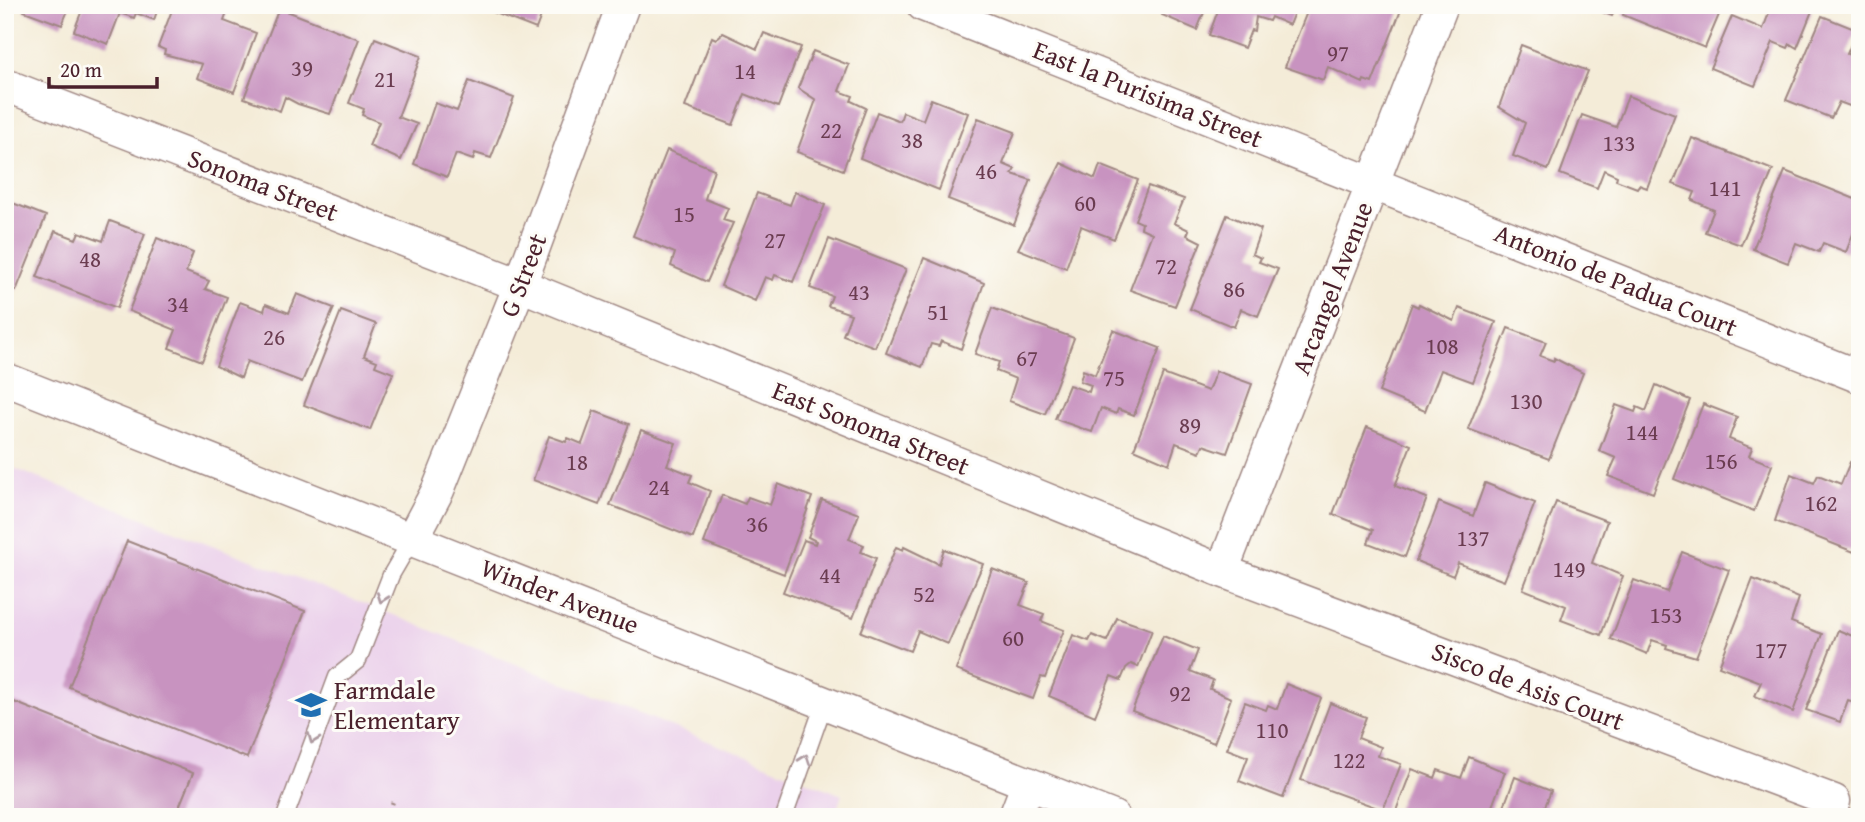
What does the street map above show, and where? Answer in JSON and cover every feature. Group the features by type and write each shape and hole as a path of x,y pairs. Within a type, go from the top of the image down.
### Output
{"street":[{"name":"G Street","path":"412,538 438,490 520,285 622,5"},
{"name":"East la Purisima Street","path":"923,5 1372,183"},
{"name":"Arcangel Avenue","path":"1222,571 1442,5"},
{"name":"Sonoma Street","path":"5,85 520,285"},
{"name":"Antonio de Padua Court","path":"1372,183 1860,377"},
{"name":"East Sonoma Street","path":"520,285 1222,571"},
{"name":"Winder Avenue","path":"5,379 1113,817"},
{"name":"Sisco de Asis Court","path":"1222,571 1834,801"},
{"path":"1015,817 1028,783"}],"lane":[{"path":"285,817 337,677 358,660 391,575 412,538"},
{"path":"784,817 825,701"}],"path":[{"path":"387,817 394,799"}],"shaded area":[{"name":"Farmdale Elementary","path":"5,465 391,614 842,795 834,817 5,817"}],"building":[{"path":"26,5 70,5 62,25 24,11"},
{"path":"84,5 159,5 154,20 136,13 134,18 120,13 108,44 74,31"},
{"path":"174,5 230,5 224,21 256,33 234,92 197,78 202,64 164,54 165,50 158,47"},
{"path":"475,5 545,5 536,29"},
{"path":"1165,5 1207,5 1197,30 1162,15"},
{"path":"1220,5 1297,5 1289,25 1271,17 1269,21 1256,17 1254,31 1251,30 1244,48 1209,35"},
{"path":"1317,5 1403,5 1372,83 1364,80 1363,83 1328,67 1323,80 1285,67 1309,7 1316,9"},
{"path":"1584,5 1617,5 1612,16"},
{"path":"1627,5 1710,5 1721,10 1705,48 1623,15"},
{"path":"1772,5 1796,5 1812,11 1797,48 1790,44 1788,48 1773,42 1755,86 1710,68 1732,16 1763,29"},
{"path":"279,8 359,39 330,114 285,97 280,111 244,98"},
{"path":"1822,16 1857,30 1847,54 1857,58 1855,62 1860,64 1860,97 1855,108 1839,102 1831,118 1786,100"},
{"path":"723,33 757,49 764,33 801,47 778,107 745,94 733,125 685,107 712,37 716,39"},
{"path":"375,38 421,56 398,117 417,124 401,160 369,146 379,122 362,115 364,109 349,103"},
{"path":"1521,45 1588,71 1548,170 1513,156 1525,123 1499,107"},
{"path":"813,51 849,65 839,91 853,96 851,101 866,108 843,170 797,152 816,100 798,88"},
{"path":"469,81 514,98 491,158 475,153 473,160 456,154 447,177 414,164 435,103 457,111"},
{"path":"1628,96 1675,114 1647,188 1639,185 1637,188 1616,180 1617,176 1604,170 1597,188 1560,174 1582,115 1616,127"},
{"path":"931,99 968,113 939,190 860,158 877,112 900,121 903,112 923,120"},
{"path":"978,118 1015,132 1003,164 1015,169 1012,174 1031,180 1014,225 948,199"},
{"path":"1692,138 1773,170 1741,245 1705,232 1714,210 1692,200 1695,192 1673,184"},
{"path":"667,150 714,169 705,199 728,208 723,220 733,223 707,282 671,266 675,253 633,236"},
{"path":"1061,163 1095,179 1100,165 1138,180 1114,239 1081,226 1066,268 1018,249"},
{"path":"1785,171 1860,201 1860,216 1846,252 1823,243 1819,252 1796,243 1788,263 1753,249"},
{"path":"1148,186 1184,199 1174,223 1189,230 1187,235 1201,242 1175,306 1130,290 1152,233 1141,228 1142,223 1135,220"},
{"path":"795,192 825,205 793,282 775,275 773,280 765,277 755,301 721,286 757,193 790,205"},
{"path":"5,200 46,216 16,291 5,286"},
{"path":"1227,215 1261,229 1252,254 1261,258 1259,262 1278,269 1258,316 1241,309 1234,327 1190,309"},
{"path":"110,221 145,234 117,308 37,277 55,231 76,239 79,232 103,241"},
{"path":"157,238 193,253 186,272 209,281 205,289 227,297 202,361 169,348 176,330 129,311"},
{"path":"829,239 906,269 875,347 843,335 851,314 828,306 832,296 810,288"},
{"path":"924,258 984,283 961,349 941,341 939,346 931,344 922,367 886,353"},
{"path":"297,294 334,308 302,382 247,361 241,378 216,366 240,302 264,311 266,304 289,313"},
{"path":"1412,304 1418,307 1419,304 1454,321 1459,308 1496,322 1473,382 1441,370 1425,411 1379,392"},
{"path":"992,308 1074,338 1045,414 1009,401 1016,379 996,371 999,362 975,354"},
{"path":"341,311 376,324 364,356 377,361 375,366 393,373 370,430 304,405"},
{"path":"1508,328 1546,342 1540,356 1554,361 1554,358 1583,373 1549,459 1468,429"},
{"path":"1113,330 1160,348 1134,415 1118,409 1116,414 1101,408 1092,432 1055,419 1069,385 1089,392 1091,385 1080,381 1083,370 1095,375"},
{"path":"1216,371 1252,384 1227,453 1203,445 1200,452 1176,443 1169,464 1134,449 1163,374 1208,391"},
{"path":"1656,385 1690,400 1653,493 1608,476 1616,458 1599,451 1616,405 1635,412 1637,407 1646,411"},
{"path":"1703,404 1737,417 1729,439 1752,448 1749,456 1772,465 1754,511 1674,479"},
{"path":"594,411 629,424 599,505 533,480 549,436 566,442 568,438 582,444"},
{"path":"1367,427 1411,445 1395,486 1427,498 1405,557 1368,543 1373,530 1333,514"},
{"path":"641,430 676,443 667,465 692,475 689,482 710,491 693,538 610,505"},
{"path":"1850,462 1860,466 1860,539 1854,552 1775,521 1791,474 1814,483 1818,475 1841,484"},
{"path":"1485,483 1535,503 1504,581 1458,563 1453,576 1416,561 1439,502 1473,516"},
{"path":"778,484 812,497 784,574 704,543 722,495 745,504 748,497 770,505"},
{"path":"822,500 859,514 849,539 864,545 861,552 876,558 853,618 783,592 804,540 815,544 816,541 808,537"},
{"path":"1556,502 1607,521 1592,563 1623,576 1601,635 1561,620 1566,606 1523,589"},
{"path":"127,541 305,611 247,758 69,687"},
{"path":"896,547 903,550 904,547 939,564 944,549 983,564 948,644 918,631 910,651 861,632"},
{"path":"1682,552 1729,570 1696,657 1666,648 1667,645 1652,640 1647,654 1611,639 1634,580 1667,592"},
{"path":"992,569 1029,583 1020,605 1044,614 1041,621 1064,630 1045,678 1041,677 1033,699 956,670"},
{"path":"1753,579 1799,598 1791,622 1822,634 1793,712 1755,696 1761,682 1719,666"},
{"path":"1117,618 1152,630 1138,667 1131,664 1126,668 1121,680 1111,676 1095,716 1049,696 1073,635 1089,641 1092,635 1107,641"},
{"path":"1838,630 1860,639 1860,704 1848,700 1840,722 1806,710"},
{"path":"1163,636 1198,650 1190,671 1213,680 1210,689 1231,698 1214,743 1132,711"},
{"path":"1286,684 1321,698 1283,798 1239,781 1248,757 1227,749 1245,702 1266,710 1268,705 1277,709"},
{"path":"14,702 193,773 175,817 5,817 5,723"},
{"path":"1330,703 1366,717 1358,738 1381,747 1378,756 1401,764 1383,810 1301,780"},
{"path":"1469,757 1505,772 1488,817 1394,816 1412,769 1435,778 1438,770 1461,778"},
{"path":"1515,777 1551,791 1541,817 1500,817"}],"place":[{"name":"Farmdale Elementary","path":"311,705"}]}
